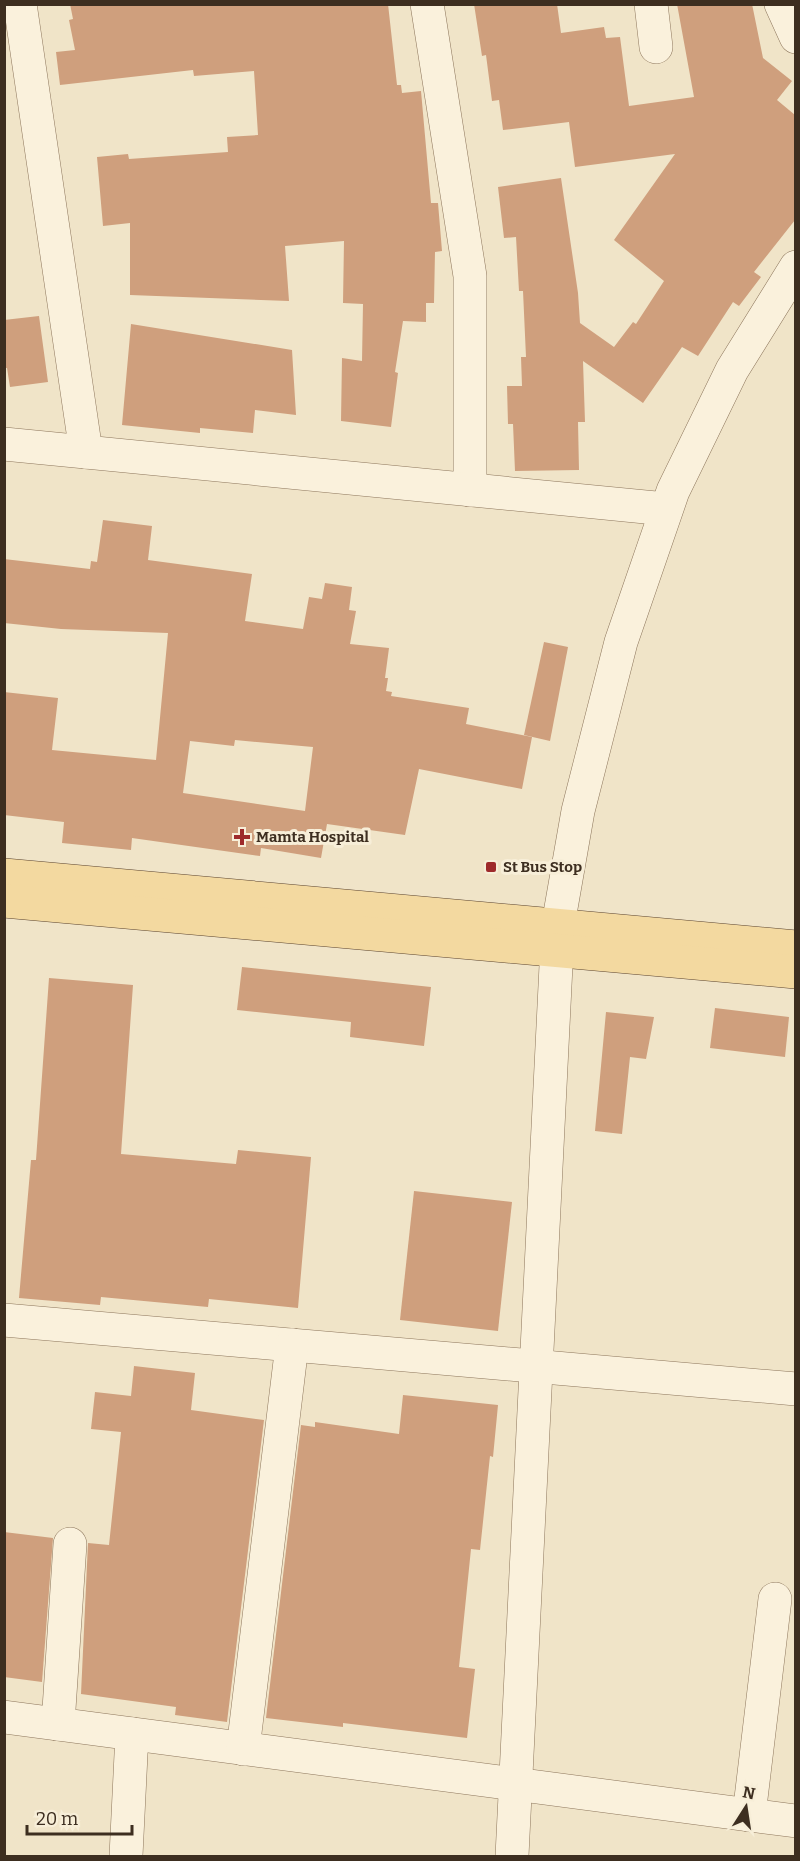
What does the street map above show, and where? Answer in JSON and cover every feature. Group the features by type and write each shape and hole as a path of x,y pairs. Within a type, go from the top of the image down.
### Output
{"main road":[{"path":"4,875 558,938 795,972"},
{"path":"4,901 558,938 795,947"}],"street":[{"path":"20,4 86,452"},
{"path":"427,4 470,276 470,490"},
{"path":"651,4 656,47"},
{"path":"781,4 795,37"},
{"path":"512,1857 558,938 578,812 615,665 673,491 732,370 795,267"},
{"path":"4,444 666,509"},
{"path":"4,1320 795,1389"},
{"path":"243,1749 292,1345"},
{"path":"58,1724 70,1544"},
{"path":"749,1815 775,1599"},
{"path":"4,1717 795,1821"},
{"path":"126,1857 132,1734"}],"building":[{"path":"70,4 388,4 397,85 401,85 402,93 421,91 431,203 438,203 442,251 435,252 434,303 426,303 426,322 403,321 395,372 398,373 391,427 341,421 342,358 362,361 363,304 343,303 344,241 285,246 289,301 130,295 130,223 103,226 97,157 128,154 129,159 228,152 227,137 258,135 254,71 194,76 193,70 60,85 56,52 75,50 69,20 73,19"},
{"path":"474,4 557,4 561,33 604,27 606,38 620,37 629,106 694,97 677,4 752,4 763,58 792,81 777,100 795,115 795,220 754,272 761,277 739,306 733,302 698,356 682,347 643,403 583,361 585,422 578,422 579,470 515,471 513,424 508,424 507,386 522,386 521,357 526,357 523,291 519,291 516,237 504,238 498,187 561,178 578,293 580,323 614,347 633,322 636,324 664,281 614,240 675,154 575,167 569,122 503,130 499,100 492,101 486,55 482,56"},
{"path":"39,316 48,382 10,387 7,368 4,368 4,320"},
{"path":"131,324 292,350 296,415 255,410 253,433 200,428 200,433 122,425"},
{"path":"103,520 152,526 148,560 252,574 245,621 303,629 309,597 322,599 325,583 352,587 349,610 356,611 350,644 389,648 385,678 388,678 386,691 392,692 391,696 469,708 466,724 532,737 522,789 419,769 405,835 327,824 321,858 261,848 260,856 132,838 131,850 62,843 64,822 4,815 4,692 58,698 52,750 156,760 168,633 61,629 4,623 4,559 90,569 91,561 97,562","holes":["235,740 313,747 305,811 183,793 190,741 234,746"]},
{"path":"544,642 568,647 550,741 524,735"},
{"path":"242,967 431,987 424,1046 350,1037 351,1022 237,1010"},
{"path":"49,978 133,985 121,1154 236,1164 238,1150 311,1157 298,1308 209,1299 208,1307 101,1297 100,1305 19,1298 31,1160 36,1160"},
{"path":"715,1008 789,1017 785,1057 710,1048"},
{"path":"606,1012 654,1017 646,1059 630,1057 622,1134 595,1131"},
{"path":"414,1191 512,1202 498,1331 400,1320"},
{"path":"134,1366 195,1373 191,1410 264,1420 227,1722 175,1715 176,1707 81,1694 88,1543 109,1545 121,1432 91,1429 95,1392 131,1396"},
{"path":"403,1395 498,1405 480,1550 471,1549 459,1667 475,1669 467,1738 343,1723 343,1727 266,1718 301,1425 315,1427 315,1422 399,1434"},
{"path":"4,1532 53,1538 42,1682 4,1677"}],"place":[{"name":"Mamta Hospital","path":"242,837"},
{"name":"St Bus Stop","path":"491,867"}]}
